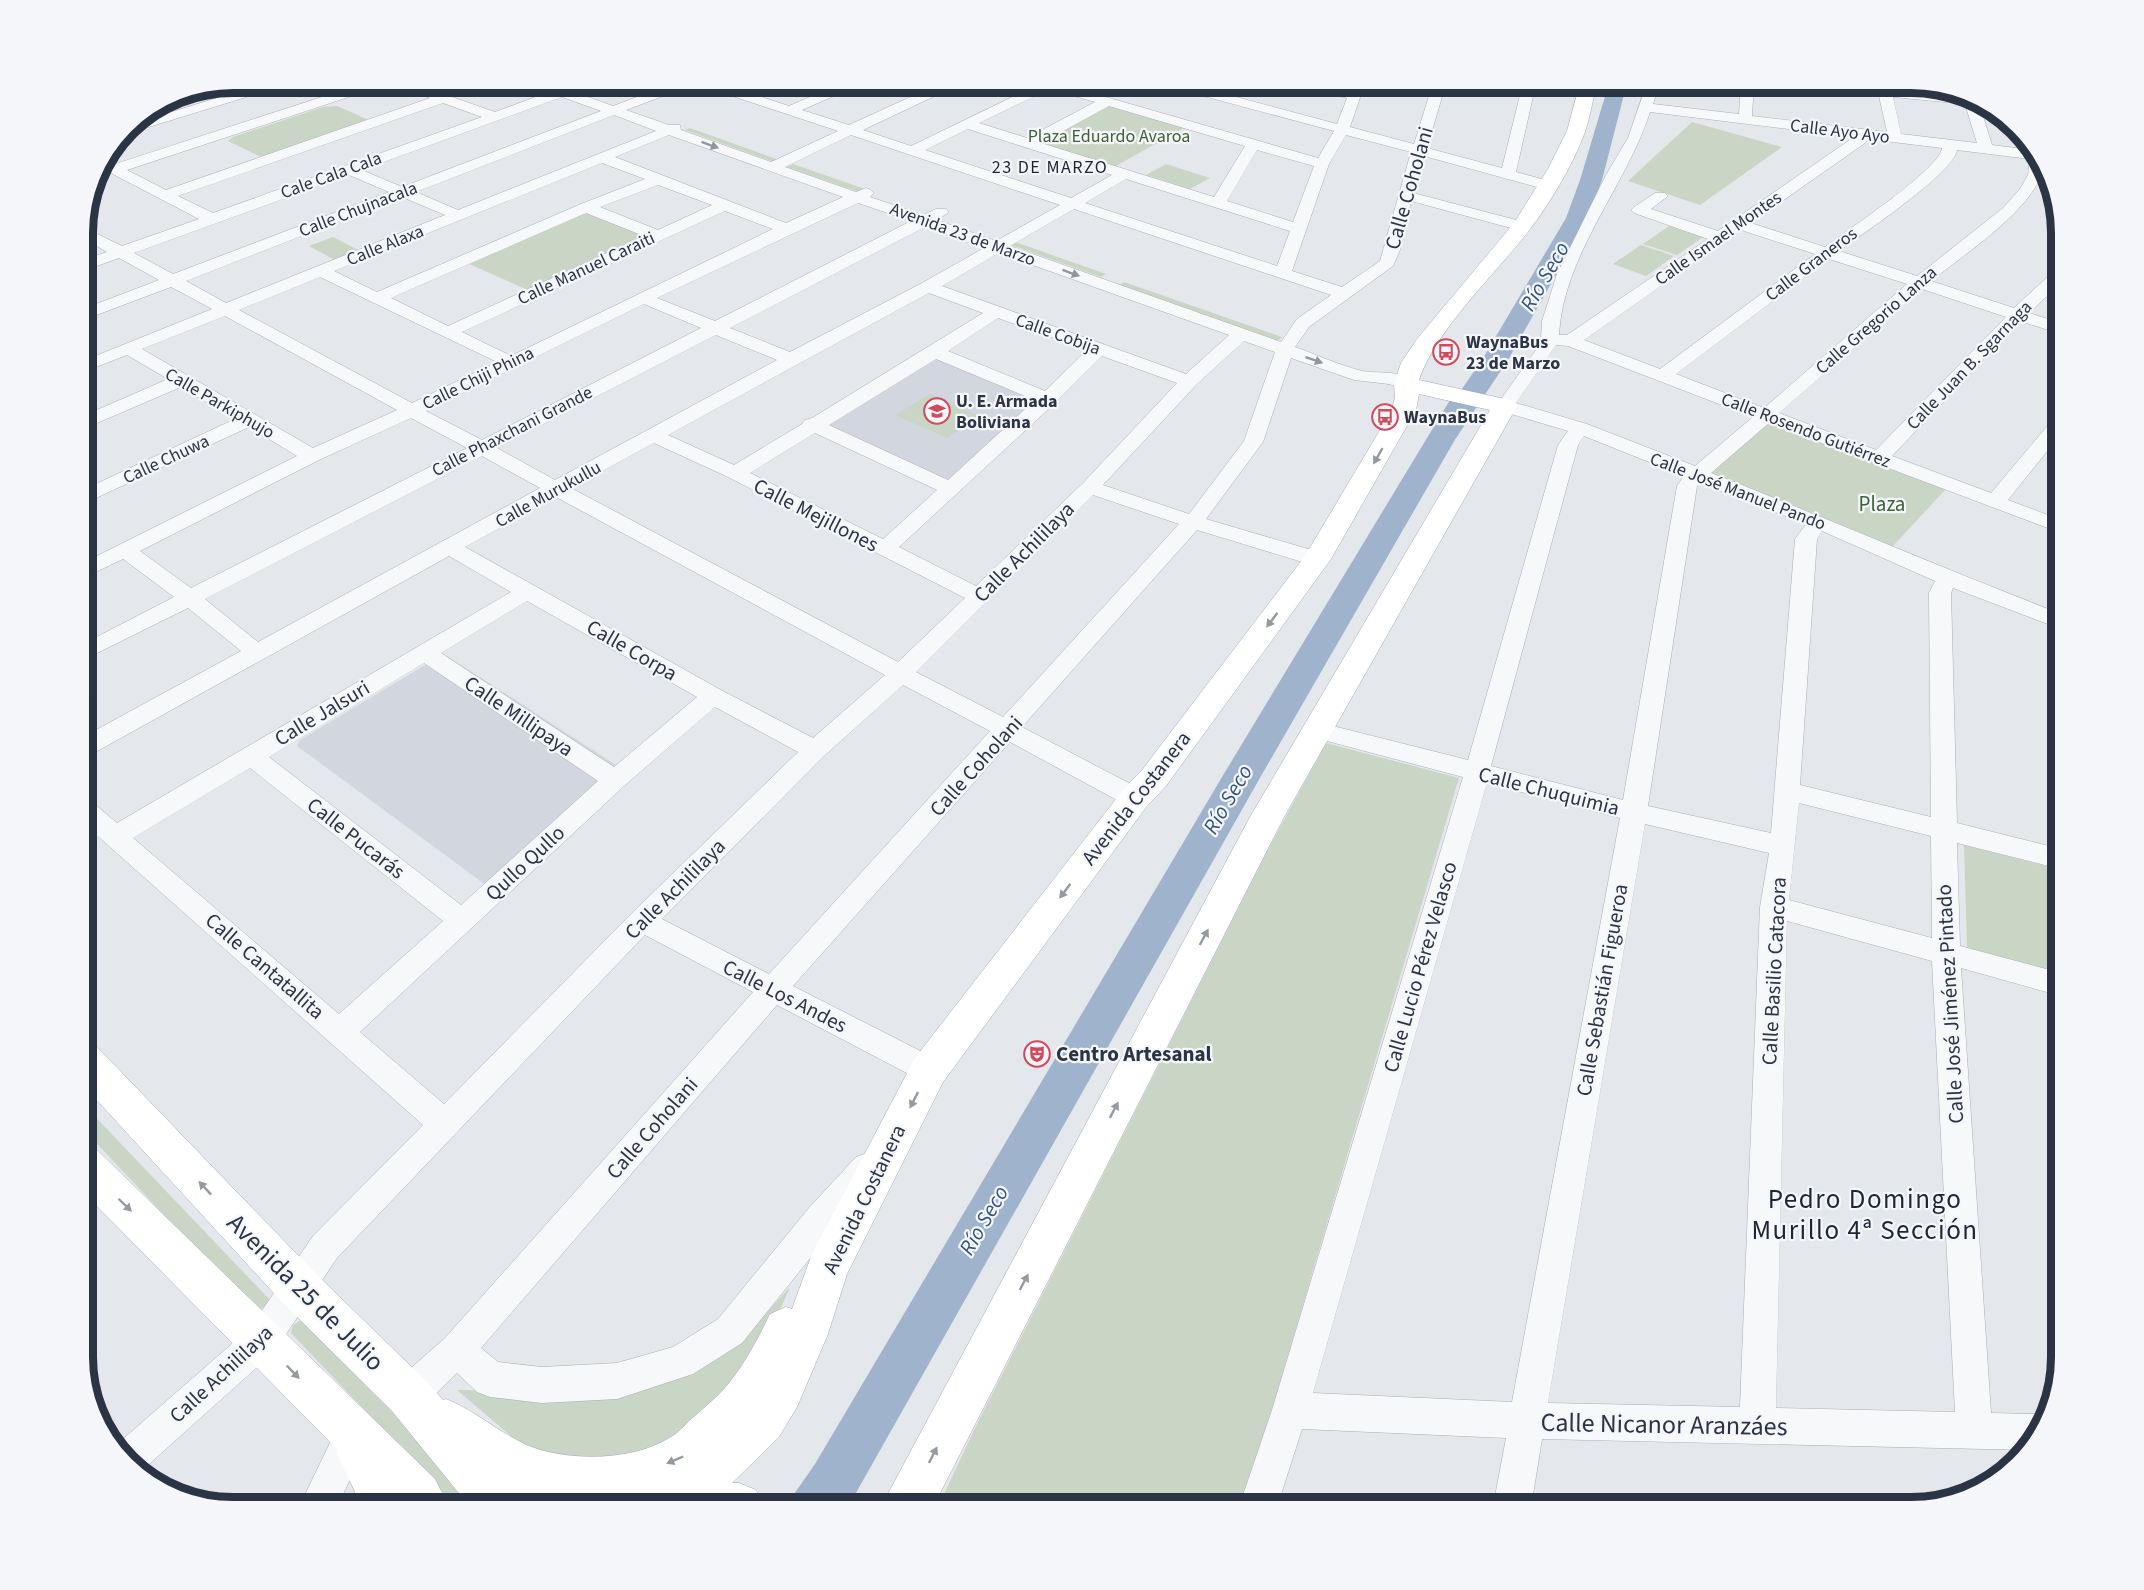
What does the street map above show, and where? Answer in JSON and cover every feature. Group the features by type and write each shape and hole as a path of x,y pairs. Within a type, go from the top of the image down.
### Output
{"main road":[{"name":"Avenida Costanera","path":"683,1497 762,1420 781,1391 806,1334 827,1269 929,1070 1135,798 1154,778 1317,560 1404,410 1407,397 1398,381 1428,339 1522,226 1548,185 1576,131 1585,93"},
{"name":"Calle José Manuel Pando","path":"1398,381 1492,404"},
{"path":"913,1497 1262,828 1492,404"},
{"name":"Avenida 25 de Julio","path":"93,1070 297,1286 408,1395 475,1475 509,1497"},
{"path":"93,1174 262,1340 353,1435 419,1497"},
{"path":"408,1395 478,1445 525,1469 567,1479 608,1482 651,1470 688,1454 742,1404 772,1359 791,1319 827,1269"},
{"path":"353,1435 377,1488 384,1497"}],"street":[{"path":"145,125 243,93"},
{"path":"111,165 198,141 344,93"},
{"path":"431,93 493,116"},
{"name":"Cale Cala Cala","path":"93,262 553,93"},
{"name":"Avenida 23 de Marzo","path":"583,93 615,111 858,197 933,216 1004,242 1103,284 1290,338 1360,375 1398,381"},
{"name":"Avenida 23 de Marzo","path":"595,93 876,188 933,216"},
{"name":"Calle Chujnacala","path":"93,311 659,93"},
{"path":"740,93 1345,294"},
{"path":"790,110 825,93"},
{"path":"772,167 927,93"},
{"path":"914,150 1029,93"},
{"path":"1079,93 1322,164"},
{"path":"1210,93 1548,185"},
{"path":"1283,273 1322,164 1342,130 1355,93"},
{"name":"Calle Coholani","path":"408,1395 457,1350 772,990 1193,522 1253,442 1290,338 1310,316 1387,263 1436,93"},
{"path":"1508,174 1527,93"},
{"path":"1492,404 1545,350 1550,339 1551,321 1565,274 1613,176 1635,138 1649,93"},
{"path":"1745,120 1747,93"},
{"path":"1885,93 1895,138"},
{"path":"1895,93 1951,99"},
{"path":"165,195 444,98"},
{"path":"188,100 203,106"},
{"path":"317,102 368,124"},
{"path":"1029,143 1106,102"},
{"name":"Calle Ayo Ayo","path":"1645,107 1745,120 1809,122 1863,134 2026,154"},
{"path":"1973,107 1986,149"},
{"name":"Calle Alaxa","path":"93,363 687,123"},
{"path":"968,124 1300,229"},
{"name":"Calle Ismael Montes","path":"1571,341 1860,140 1863,134"},
{"path":"198,141 248,166"},
{"path":"1218,203 1253,144"},
{"name":"Calle Graneros","path":"1662,376 1931,175 1949,155 1950,145"},
{"path":"601,157 786,229"},
{"path":"110,167 212,219"},
{"path":"348,169 459,216"},
{"name":"Calle Gregorio Lanza","path":"1697,476 1919,283 2008,211 2027,191 2036,170"},
{"name":"Calle Murukullu","path":"93,743 557,490 791,359 928,287 1124,174"},
{"path":"376,298 459,264 586,207 659,179"},
{"name":"Calle Chiji Phina","path":"93,566 312,456 413,410 786,229 876,188"},
{"path":"1405,195 1522,226"},
{"path":"1660,196 1639,210 1719,237"},
{"name":"Calle Manuel Caraiti","path":"448,332 725,205"},
{"path":"586,207 656,235"},
{"name":"Calle Phaxchani Grande","path":"93,648 933,216"},
{"path":"1739,224 2051,326"},
{"path":"93,237 557,490 1135,798"},
{"name":"Avenida 23 de Marzo","path":"1004,242 1120,274 1235,323"},
{"path":"320,271 510,362"},
{"path":"1103,284 1120,274"},
{"name":"Calle Juan B. Sgarnaga","path":"1879,458 2017,315 2051,283"},
{"name":"Calle Cobija","path":"928,287 1188,381"},
{"path":"643,298 791,359"},
{"path":"735,473 812,424 935,352 996,312"},
{"name":"Calle Achililaya","path":"133,1455 262,1340 276,1324 311,1264 325,1247 447,1125 642,921 815,750 900,674 1090,487 1188,381 1235,323"},
{"name":"Calle Rosendo Gutiérrez","path":"1550,339 1571,341 2051,523"},
{"name":"Calle Parkiphujo","path":"129,349 180,381 312,456"},
{"path":"884,550 1048,399 1098,349"},
{"path":"935,352 1048,399"},
{"path":"1362,359 1380,367 1398,381"},
{"path":"93,419 180,381"},
{"name":"Calle José Manuel Pando","path":"1492,404 1580,428 1818,522 1947,578 2051,618"},
{"name":"Calle Chuwa","path":"93,493 249,420"},
{"path":"812,424 950,488"},
{"name":"Calle Lucio Pérez Velasco","path":"1262,1497 1290,1410 1478,773 1568,445 1580,428"},
{"path":"1995,502 2051,434"},
{"name":"Calle Mejillones","path":"653,435 735,473 979,596"},
{"name":"Calle Sebastián Figueroa","path":"1514,1497 1634,812 1687,486 1697,476"},
{"path":"1090,487 1317,560"},
{"name":"Calle Basilio Catacora","path":"1757,1425 1774,907 1788,791 1806,539 1818,522"},
{"name":"Calle Corpa","path":"450,548 713,696 815,750"},
{"path":"126,551 190,598 257,653"},
{"name":"Calle José Jiménez Pintado","path":"1947,578 1940,594 1946,953 1974,1432"},
{"name":"Calle Jalsuri","path":"116,836 528,591"},
{"name":"Calle Millipaya","path":"423,652 615,780"},
{"name":"Qullo Qullo","path":"340,1032 615,780 713,696"},
{"name":"Calle Chuquimia","path":"1317,730 1634,812 1783,846"},
{"name":"Calle Pucarás","path":"251,756 462,921"},
{"path":"1788,791 2051,857"},
{"name":"Calle Cantatallita","path":"93,816 447,1125"},
{"path":"1774,907 2051,981"},
{"name":"Calle Los Andes","path":"642,921 929,1070"},
{"path":"457,1350 490,1379 542,1385 617,1381 681,1362 730,1331 820,1220 895,1135"},
{"name":"Calle Nicanor Aranzáes","path":"1290,1410 1526,1421 2029,1432"},
{"path":"323,1497 353,1435"}],"shaded area":[{"name":"U. E. Armada Boliviana","path":"936,357 1040,396 948,480 827,425"},
{"path":"440,656 447,656 627,772 490,888 297,746 300,740"}],"green space":[{"name":"Plaza Eduardo Avaroa","path":"1105,105 1184,128 1114,167 1034,142"},
{"path":"337,106 369,120 265,156 259,156 228,141 233,137 323,107"},
{"path":"1692,122 1782,147 1700,205 1628,181"},
{"path":"690,128 779,160 774,162 685,130"},
{"path":"793,164 865,189 859,192 787,167"},
{"path":"1166,164 1210,178 1190,189 1146,175"},
{"path":"587,211 649,236 530,291 467,263"},
{"path":"1669,226 1703,237 1677,255 1643,244"},
{"path":"333,237 360,251 335,260 309,246"},
{"path":"1015,242 1106,274 1101,277 1011,245"},
{"path":"1641,245 1674,256 1646,276 1613,264"},
{"path":"1124,282 1282,337 1277,341 1119,285"},
{"path":"930,394 980,416 947,438 895,415"},
{"name":"Plaza","path":"1765,421 1946,489 1892,547 1709,473"},
{"path":"1326,743 1459,778 1246,1497 943,1497 975,1428 1265,855"},
{"path":"1964,845 2051,867 2051,971 1967,948"},
{"path":"93,1114 269,1299 266,1306 255,1311 93,1140"},
{"path":"790,1287 763,1348 734,1392 666,1442 620,1457 575,1461 532,1454 457,1390 555,1392 699,1369 734,1348"},
{"path":"303,1319 310,1319 483,1497 447,1497 291,1333 293,1325"}],"water":[{"name":"Río Seco","path":"1450,400 1475,405 1261,776 854,1497 792,1497 815,1464 1225,772"}],"waterway":[{"name":"Río Seco","path":"1446,432 1495,360 1577,218 1591,180 1615,93"}],"place":[{"name":"WaynaBus 23 de Marzo","path":"1446,352"},
{"name":"U. E. Armada Boliviana","path":"937,411"},
{"name":"WaynaBus","path":"1385,417"},
{"name":"Centro Artesanal","path":"1037,1054"}],"district":[{"name":"23 DE MARZO","path":"1050,167"},
{"name":"Pedro Domingo Murillo 4ª Sección","path":"1865,1214"}]}
